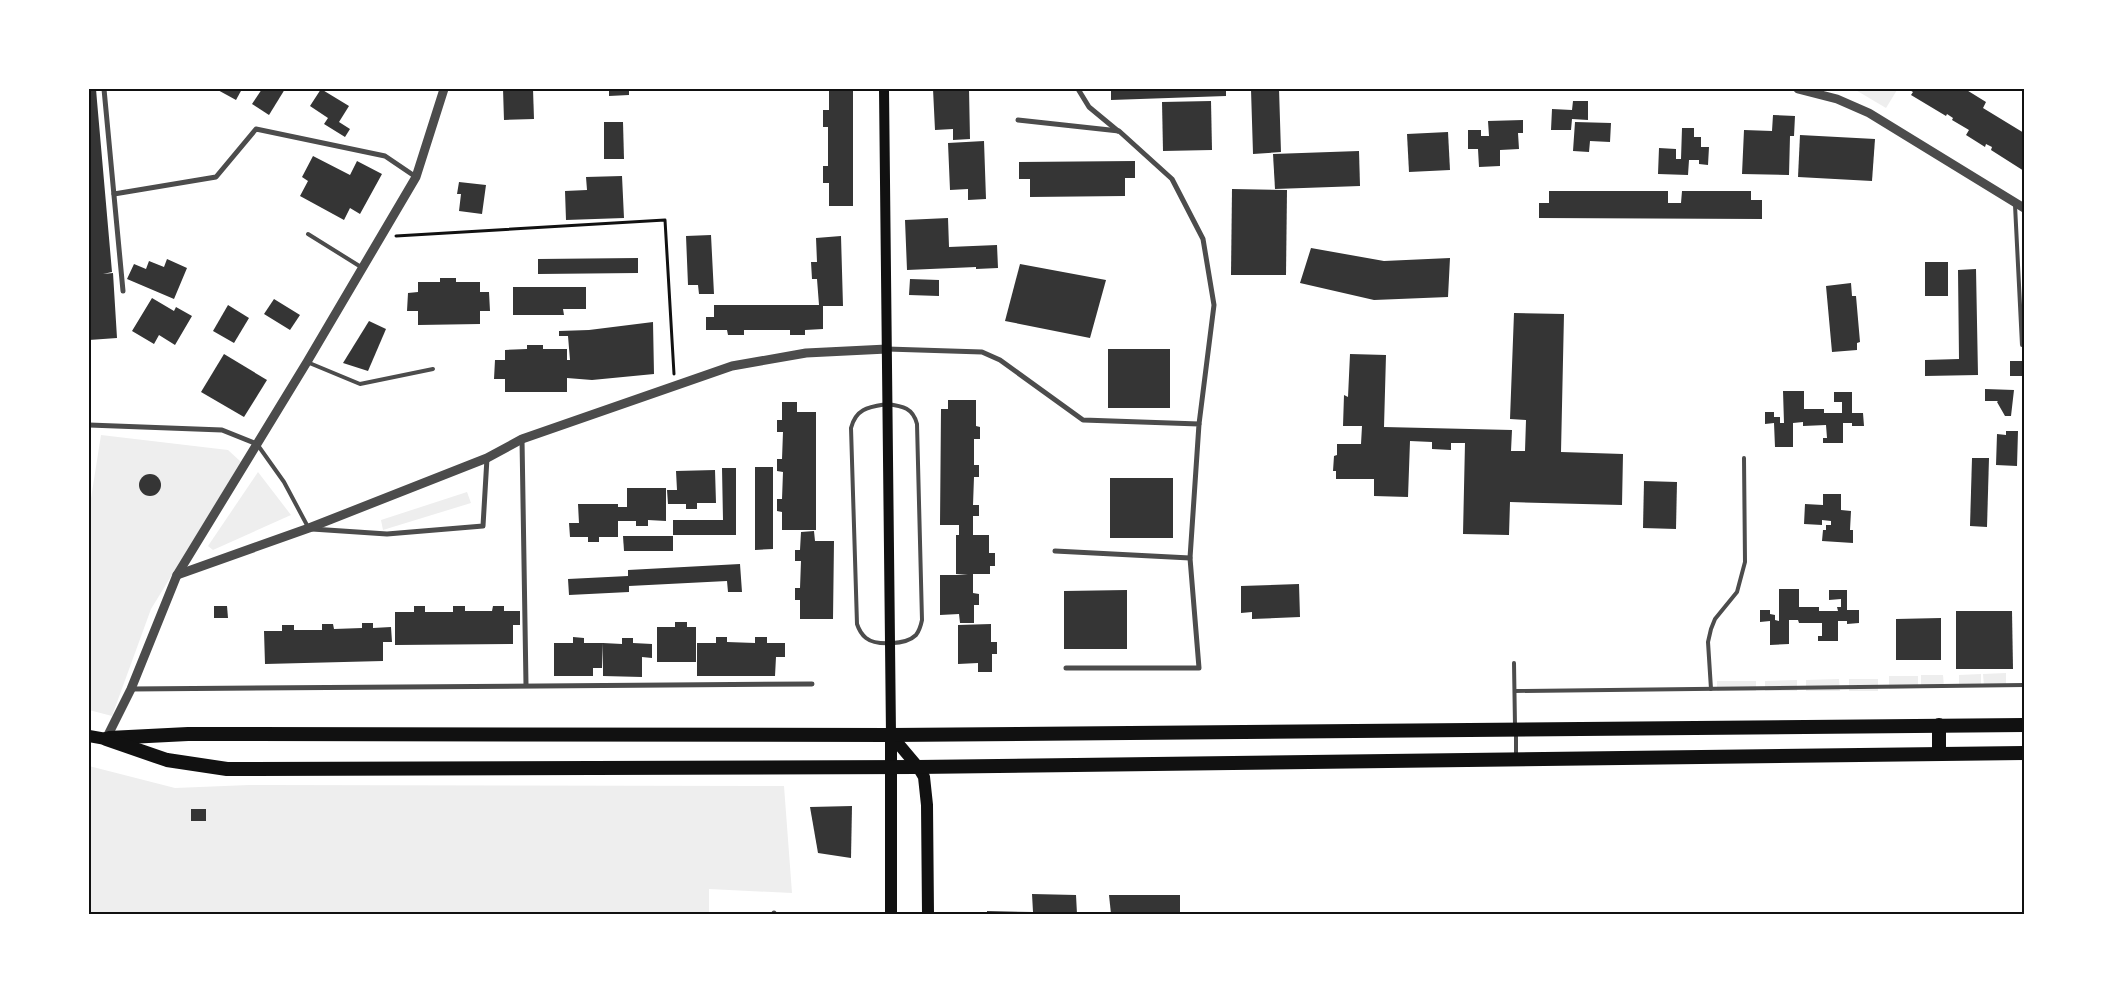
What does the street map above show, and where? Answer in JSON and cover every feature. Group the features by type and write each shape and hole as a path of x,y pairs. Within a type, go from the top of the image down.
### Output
{"highway":[{"path":"106,739 188,734 891,735 1516,730 1939,724 2024,725"},
{"path":"1939,724 1940,754"},
{"path":"106,739 167,760 227,769 918,767 1516,761 2024,753"}],"main road":[{"path":"884,89 891,643 891,914"},
{"path":"891,735 924,777 927,804 928,914"},
{"path":"89,736 106,739"}],"street":[{"path":"104,89 122,291"},
{"path":"106,739 131,689 177,575 307,362 416,177 444,89"},
{"path":"1066,668 1199,668 1190,558 1199,424 1214,305 1203,239 1172,179 1089,108 1078,89"},
{"path":"1798,89 1837,99 1869,113 2024,208"},
{"path":"1018,120 1119,132"},
{"path":"114,194 216,177 256,129 385,156 416,177"},
{"path":"177,575 309,528 487,458 522,439 732,366 806,353 887,349 982,352 1000,360 1083,420 1199,424"},
{"path":"89,425 222,430 257,444"},
{"path":"522,439 526,685"},
{"path":"309,528 387,534 483,526 487,458"},
{"path":"1054,551 1190,558"},
{"path":"131,689 812,684"}],"lane":[{"path":"2015,202 2022,345"},
{"path":"308,234 363,268"},
{"path":"307,362 360,384 433,369"},
{"path":"887,404 901,405 909,409 915,415 917,424 922,620 915,636 908,640 891,643 874,642 867,639 861,633 858,624 851,428 853,420 866,407 887,404"},
{"path":"257,444 284,482 309,528"},
{"path":"1711,689 1708,642 1711,629 1715,619 1737,592 1742,578 1744,562 1744,458"},
{"path":"1514,664 1516,761"},
{"path":"1515,692 2024,685"}],"path":[{"path":"381,236 665,220 675,387"}],"shaded area":[{"path":"1854,89 1895,89 1897,90 1886,108"},
{"path":"101,435 228,450 241,462 151,609 112,716 89,710 89,511"},
{"path":"258,472 291,515 213,550 208,546"},
{"path":"467,492 471,503 383,530 381,520"},
{"path":"2006,673 2006,686 1984,686 1983,674"},
{"path":"1981,674 1981,687 1959,687 1959,675"},
{"path":"1921,675 1943,675 1944,687 1921,688"},
{"path":"1889,676 1918,676 1918,688 1889,689"},
{"path":"1839,679 1840,691 1806,691 1806,680"},
{"path":"1849,679 1878,679 1878,691 1849,691"},
{"path":"1797,680 1797,691 1765,691 1765,681"},
{"path":"1717,681 1756,681 1756,691 1717,691"},
{"path":"89,766 175,788 249,785 784,786 792,893 709,889 709,914 89,914"}],"building":[{"path":"89,89 96,89 112,272 103,274 113,273 117,338 89,340"},
{"path":"216,89 242,89 236,100"},
{"path":"262,89 285,89 269,115 252,104"},
{"path":"321,89 349,106 339,122 350,129 345,137 324,124 328,118 310,106"},
{"path":"503,89 533,89 534,119 504,120"},
{"path":"609,89 629,89 629,95 609,96"},
{"path":"829,89 853,89 853,206 829,206 829,183 823,183 823,166 828,166 828,127 823,127 823,110 829,110"},
{"path":"933,89 969,89 970,139 953,140 953,129 935,130"},
{"path":"1111,89 1226,89 1226,96 1111,100"},
{"path":"1251,89 1279,89 1281,152 1253,154"},
{"path":"1908,89 1965,89 1986,102 1983,108 2024,133 2024,171 1991,150 1992,147 1986,144 1985,147 1966,135 1969,130 1952,120 1953,118 1947,114 1946,116 1911,95 1913,92"},
{"path":"1211,101 1212,150 1163,151 1162,102"},
{"path":"1573,101 1588,101 1588,120 1572,119 1571,130 1551,130 1552,109 1572,110"},
{"path":"1773,115 1795,116 1794,136 1790,136 1789,175 1742,174 1744,130 1772,131"},
{"path":"1523,120 1523,133 1518,133 1519,149 1500,150 1500,166 1479,167 1478,149 1468,149 1468,130 1481,130 1481,136 1489,136 1488,121"},
{"path":"604,122 623,122 624,159 604,159"},
{"path":"1575,122 1611,123 1610,142 1590,141 1589,152 1573,151"},
{"path":"1682,128 1694,128 1694,137 1701,137 1701,147 1709,147 1708,165 1699,164 1699,160 1689,160 1688,175 1658,174 1659,148 1676,149 1676,159 1681,159"},
{"path":"1448,132 1450,170 1409,172 1407,134"},
{"path":"1800,135 1875,139 1872,181 1798,177"},
{"path":"984,141 986,199 968,200 968,189 950,190 948,143"},
{"path":"1359,151 1360,186 1275,189 1273,154"},
{"path":"313,156 350,175 357,161 382,174 360,214 350,208 344,220 300,196 308,181 302,177"},
{"path":"1135,161 1135,178 1125,178 1125,196 1030,197 1030,179 1019,179 1019,162"},
{"path":"622,176 624,218 566,220 565,191 587,190 586,177"},
{"path":"459,182 486,185 482,214 459,211 461,194 457,194"},
{"path":"1232,189 1287,190 1286,275 1231,275"},
{"path":"1549,191 1668,191 1668,203 1681,203 1682,191 1751,191 1751,200 1762,200 1762,219 1539,218 1539,203 1549,203"},
{"path":"948,218 949,247 997,245 998,268 907,270 905,220"},
{"path":"711,235 714,294 699,294 698,285 688,285 686,236"},
{"path":"841,236 843,306 823,306 823,329 805,330 805,335 790,335 790,330 744,330 744,335 728,335 727,330 706,330 706,317 714,317 714,305 819,305 817,279 812,279 811,262 817,262 816,238"},
{"path":"1311,248 1384,261 1450,258 1448,297 1374,300 1300,283"},
{"path":"638,258 638,273 538,274 538,259"},
{"path":"167,259 187,268 174,299 127,279 134,264 146,269 149,261 164,267"},
{"path":"1925,262 1948,262 1948,296 1925,296"},
{"path":"1020,264 1106,280 1090,338 1005,321"},
{"path":"1976,269 1978,375 1925,376 1925,360 1959,359 1958,270"},
{"path":"440,278 456,278 456,282 480,282 480,292 489,292 490,311 480,311 480,324 418,325 418,311 407,311 408,293 418,292 418,282 440,282"},
{"path":"910,279 939,280 939,296 909,295"},
{"path":"1851,283 1852,296 1856,296 1860,342 1857,343 1857,350 1832,352 1826,286"},
{"path":"513,287 586,287 586,309 563,309 564,315 513,315"},
{"path":"152,298 174,311 176,307 192,316 175,345 159,335 154,344 132,331"},
{"path":"274,299 300,315 290,330 264,314"},
{"path":"228,305 249,318 234,343 213,331"},
{"path":"1514,313 1564,314 1561,452 1623,454 1622,505 1510,502 1509,535 1463,534 1465,443 1451,443 1451,450 1432,449 1432,442 1410,441 1408,497 1374,496 1374,479 1336,479 1336,471 1333,471 1334,456 1337,455 1337,444 1361,444 1362,426 1343,426 1344,395 1348,397 1350,354 1386,355 1384,427 1512,430 1511,451 1525,451 1526,420 1510,419"},
{"path":"369,321 386,329 368,371 343,363"},
{"path":"653,322 654,374 592,380 567,378 567,392 505,392 505,379 494,379 495,360 505,360 505,350 527,349 527,345 543,345 543,349 567,349 567,360 570,360 568,336 559,336 559,331 589,330"},
{"path":"1108,349 1170,349 1170,408 1108,408"},
{"path":"224,354 267,380 244,417 201,392"},
{"path":"2010,361 2024,361 2024,376 2010,376"},
{"path":"1985,389 2014,390 2011,416 2005,416 1998,401 1985,401"},
{"path":"1783,391 1804,391 1804,409 1824,409 1824,413 1842,413 1842,402 1834,402 1834,392 1852,392 1852,413 1863,413 1864,426 1852,426 1852,423 1843,423 1843,443 1823,443 1823,438 1827,438 1826,425 1803,426 1803,422 1793,423 1793,447 1775,447 1774,423 1765,424 1765,412 1774,412 1774,417 1780,417 1780,423 1784,423"},
{"path":"948,400 976,400 976,426 980,427 980,439 974,439 974,465 979,465 979,477 974,477 973,505 979,505 979,516 973,516 973,535 989,535 989,553 995,553 995,566 990,566 990,574 973,574 973,593 979,594 979,605 974,605 974,623 960,623 959,614 940,615 940,575 968,575 956,574 956,535 959,535 959,525 940,525 941,409 948,409"},
{"path":"782,402 797,402 797,412 816,412 816,530 782,530 782,512 777,511 777,499 782,499 783,472 777,471 777,459 782,459 783,432 777,432 777,420 782,420"},
{"path":"2006,431 2018,431 2017,466 1996,465 1997,434 2006,435"},
{"path":"1972,458 1989,458 1987,527 1970,526"},
{"path":"755,467 773,467 773,549 755,550"},
{"path":"722,468 736,468 736,535 673,535 673,520 723,520"},
{"path":"715,470 716,503 697,503 697,509 686,509 686,504 668,504 667,490 677,490 676,471"},
{"path":"146,474 154,474 161,481 161,489 154,496 146,496 139,489 139,481"},
{"path":"1110,478 1173,478 1173,538 1110,538"},
{"path":"1644,481 1677,482 1676,529 1643,528"},
{"path":"627,488 666,488 666,521 648,520 648,526 636,526 636,521 618,521 618,537 599,537 599,542 588,542 588,537 570,537 569,523 579,523 578,504 618,504 618,507 627,507"},
{"path":"1823,494 1841,494 1841,510 1851,511 1850,530 1853,530 1853,543 1822,541 1823,530 1826,530 1826,525 1831,525 1831,521 1822,520 1822,525 1804,524 1805,504 1823,505"},
{"path":"814,531 815,541 834,541 833,619 800,619 800,600 795,600 795,588 800,588 801,561 795,561 795,550 800,550 801,532"},
{"path":"623,536 673,536 673,551 624,551"},
{"path":"740,564 742,592 728,592 727,581 629,586 629,592 569,595 568,579 628,576 628,570"},
{"path":"1299,584 1300,617 1252,619 1252,612 1241,613 1241,586"},
{"path":"1779,589 1799,589 1799,607 1819,607 1819,611 1838,611 1837,607 1841,607 1841,599 1829,600 1829,590 1847,590 1847,610 1859,610 1859,623 1847,624 1847,621 1838,621 1838,641 1818,641 1818,636 1822,636 1822,623 1799,623 1798,620 1789,620 1789,644 1770,645 1770,621 1760,622 1760,610 1770,610 1770,614 1775,615 1775,620 1779,621"},
{"path":"1127,590 1127,649 1064,649 1064,591"},
{"path":"214,606 227,606 228,618 214,618"},
{"path":"414,606 425,606 425,612 453,612 453,606 465,606 465,611 492,611 493,606 504,606 504,611 520,611 520,625 513,625 513,644 395,645 395,612 414,612"},
{"path":"1956,611 2012,611 2013,669 1956,669"},
{"path":"1941,618 1941,660 1896,660 1896,619"},
{"path":"675,622 687,622 687,627 696,627 696,662 657,662 657,627 675,627"},
{"path":"362,623 373,623 373,628 391,627 392,642 383,642 383,661 265,664 264,631 282,631 282,625 294,625 294,630 322,630 322,624 333,624 334,629 362,628"},
{"path":"991,624 991,642 997,642 997,654 992,654 992,672 978,672 978,663 958,664 958,625"},
{"path":"573,637 584,638 584,643 603,643 602,668 593,668 593,676 554,676 554,643 573,643"},
{"path":"716,637 727,637 727,642 755,643 755,637 767,637 767,643 785,643 785,657 776,657 775,676 697,676 697,643 716,643"},
{"path":"622,638 633,638 633,643 652,644 652,658 642,657 642,677 603,676 603,643 622,644"},
{"path":"852,806 851,858 818,853 810,807"},
{"path":"191,809 206,809 206,821 191,821"},
{"path":"1032,894 1076,895 1077,914 987,914 987,911 1033,912"},
{"path":"1109,895 1180,895 1180,914 1111,914"}]}
